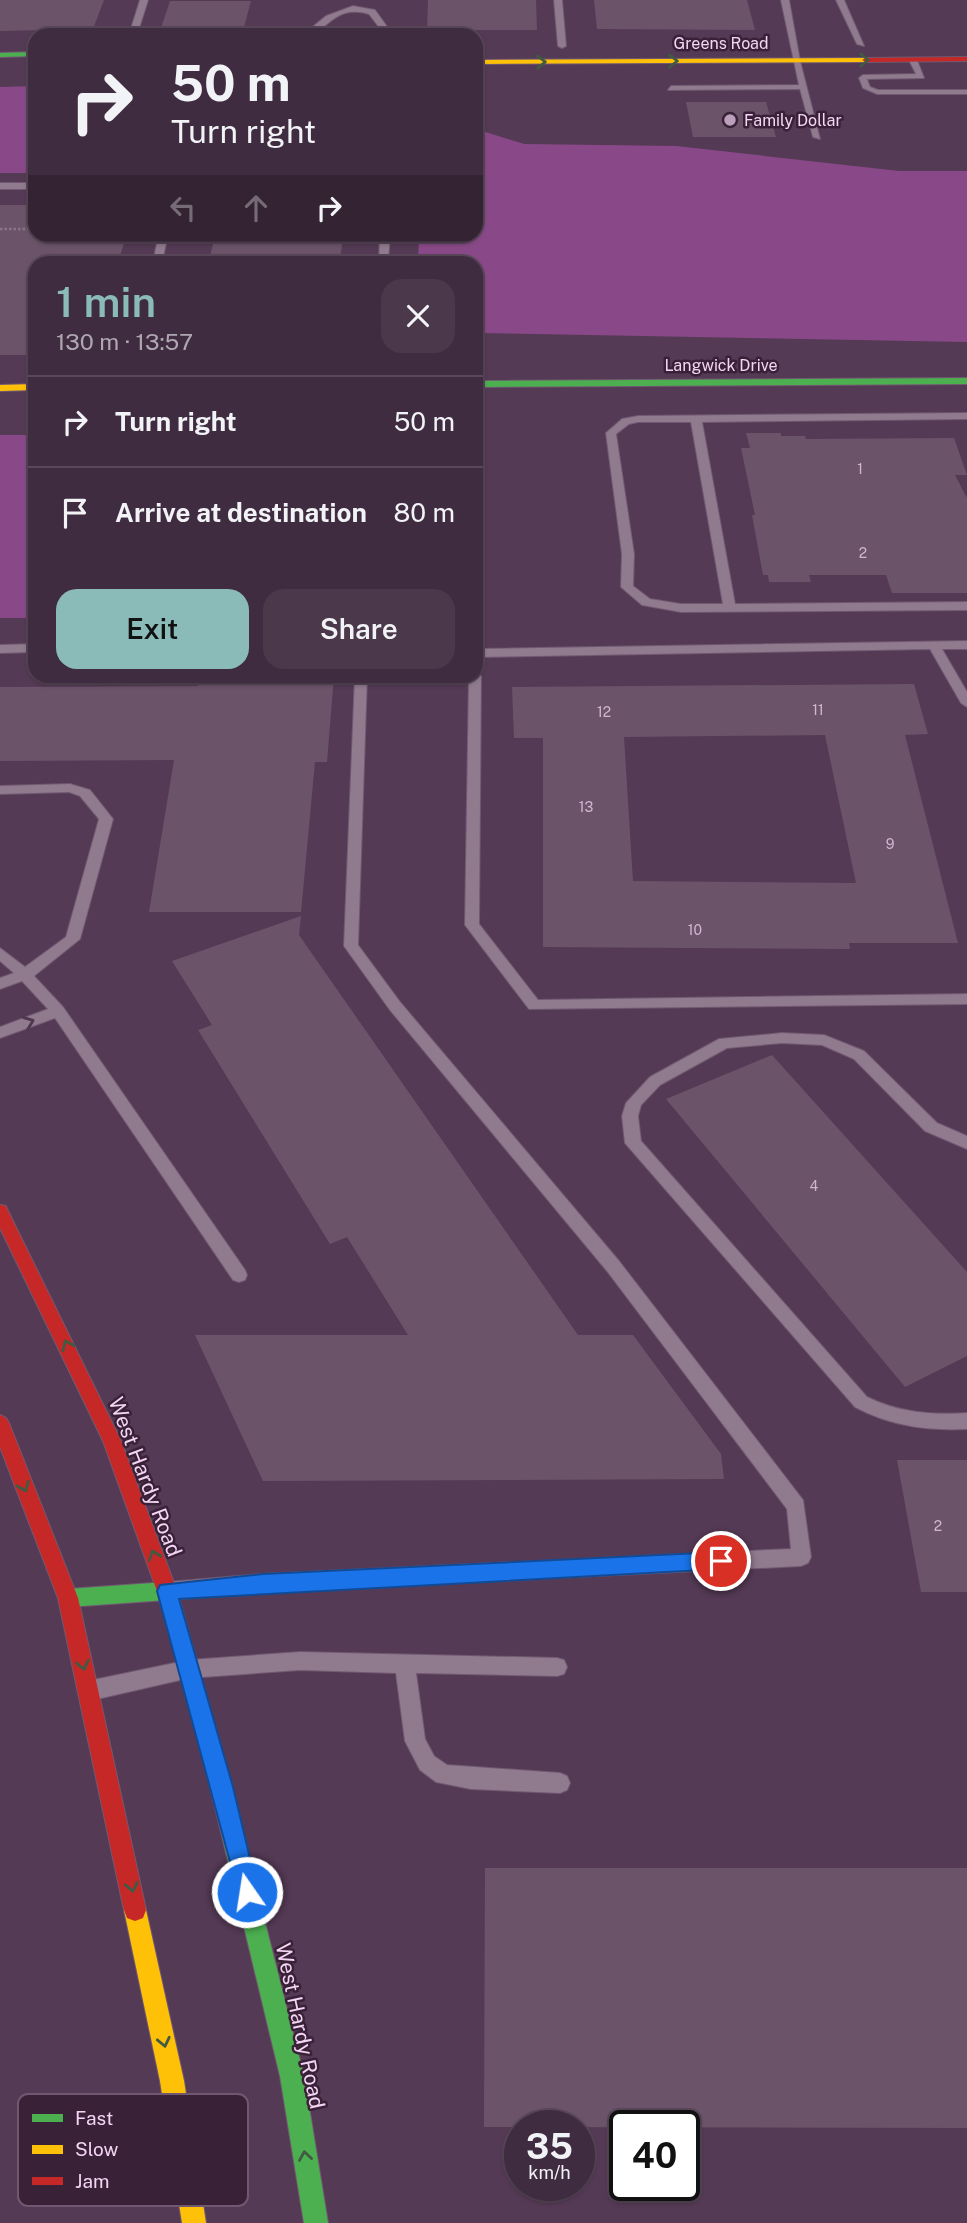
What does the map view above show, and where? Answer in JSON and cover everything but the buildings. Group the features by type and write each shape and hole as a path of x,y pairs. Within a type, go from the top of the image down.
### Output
{"street":[{"name":"Greens Road","path":"483,62 794,52 861,44 967,43"},
{"name":"Greens Road","path":"483,46 794,52 912,60 967,60"},
{"path":"0,47 28,47"},
{"path":"0,55 28,54"},
{"path":"0,66 28,66"},
{"name":"Langwick Drive","path":"483,384 967,381"},
{"path":"0,388 28,387"},
{"name":"West Hardy Road","path":"0,1211 112,1441 167,1591 222,1787 292,2076 316,2223"},
{"path":"0,1423 68,1598 174,2094"},
{"path":"68,1598 167,1591"}],"lane":[{"path":"135,28 144,0"},
{"path":"558,0 562,46"},
{"path":"785,0 802,87 817,138"},
{"path":"840,0 861,44"},
{"path":"315,28 332,13 355,9 372,12 384,28"},
{"path":"912,60 921,76 866,77 863,78 867,88 877,92 967,92"},
{"path":"671,88 802,87"},
{"path":"0,186 28,186"},
{"path":"967,416 638,419 626,421 611,433 628,554 627,587 646,602 659,606 730,608 967,606"},
{"path":"696,419 730,608"},
{"path":"934,645 967,703"},
{"path":"483,653 967,645"},
{"path":"0,649 28,648"},
{"path":"167,1591 263,1583 802,1557 796,1506 613,1266 394,1006 351,946 361,683"},
{"path":"475,683 472,925 534,1005 967,999"},
{"path":"0,790 70,788 85,793 106,819 73,939 25,975 0,984"},
{"path":"0,953 25,975 58,1011 239,1275"},
{"path":"0,1034 58,1011"},
{"path":"967,1143 931,1127 859,1055 824,1040 760,1038 724,1043 655,1081 634,1103 630,1116 633,1143 861,1402 882,1413 922,1423 967,1421"},
{"path":"89,1691 189,1669 300,1661 557,1667"},
{"path":"405,1664 415,1741 427,1763 443,1774 471,1779 560,1783"}],"path":[{"path":"0,229 28,229"}],"shaded area":[{"path":"28,86 28,173 0,173 0,87"},
{"path":"483,131 524,144 676,146 899,171 967,171 967,342 483,333 483,256 418,256 419,242 483,242"},
{"path":"0,435 28,435 28,618 0,618"}],"traffic: fast":[{"path":"0,55 28,54"},
{"path":"483,384 967,381"},
{"path":"68,1598 167,1591"},
{"path":"212,1753 292,2076 316,2223"}],"traffic: slow":[{"path":"483,62 866,60"},
{"path":"0,388 28,387"},
{"path":"135,1910 174,2094"},
{"path":"191,2206 194,2223"}],"traffic: jam":[{"path":"866,60 967,59"},
{"path":"0,1211 112,1441 167,1591 212,1753"},
{"path":"0,1423 68,1598 135,1910"}],"place":[{"name":"Family Dollar","path":"730,120"}],"route":[{"path":"247,1892 222,1787 167,1591 263,1583 721,1561"}]}
